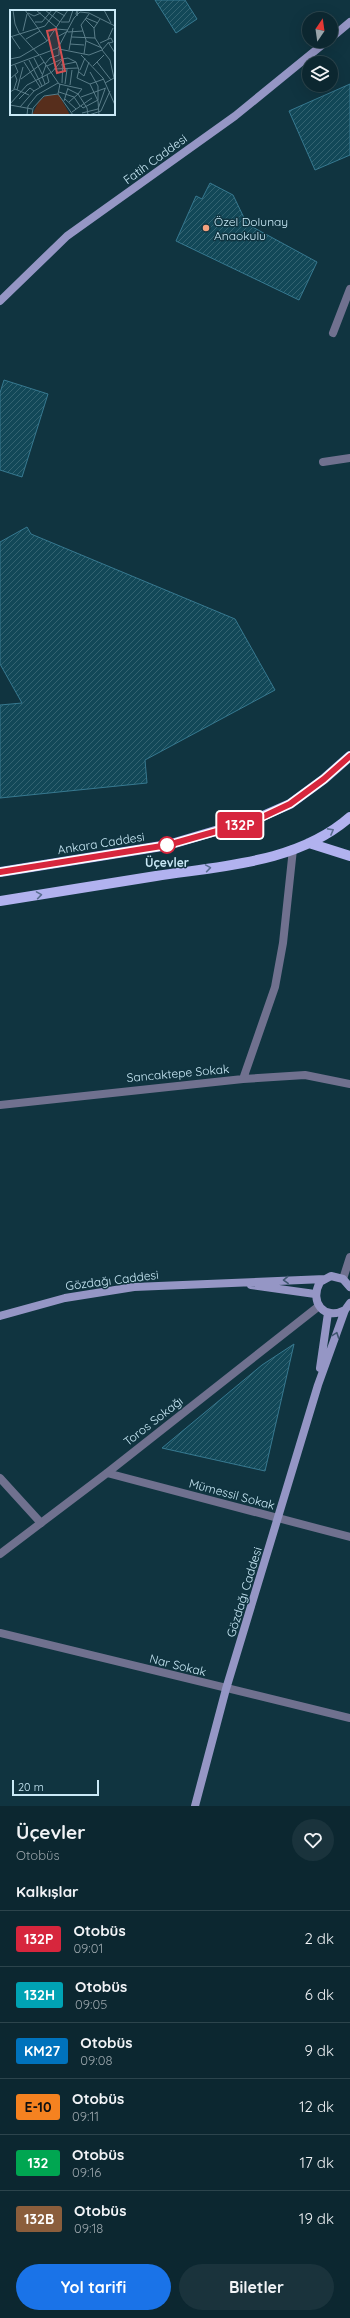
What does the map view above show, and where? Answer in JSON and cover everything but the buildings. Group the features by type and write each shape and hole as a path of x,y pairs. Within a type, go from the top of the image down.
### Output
{"main road":[{"name":"Ankara Caddesi","path":"0,872 168,845 256,820 290,804 324,779 350,756"},
{"path":"0,901 264,859 309,843 340,826 350,817"},
{"path":"309,843 350,856"}],"street":[{"path":"338,33 348,25"},
{"name":"Fatih Caddesi","path":"0,301 67,236 235,116 318,48"},
{"path":"333,332 350,289"},
{"path":"323,462 350,458"},
{"name":"Sancaktepe Sokak","path":"0,1105 243,1079 275,988 283,943 293,849"},
{"path":"243,1079 305,1075 350,1084"},
{"path":"348,1283 350,1257"},
{"name":"Gözdağı Caddesi","path":"0,1316 65,1298 134,1287 325,1278 331,1276 348,1283"},
{"path":"325,1278 320,1282 315,1294 319,1306 328,1313 340,1312 347,1306"},
{"name":"Gözdağı Caddesi","path":"230,1282 315,1294"},
{"name":"Toros Sokağı","path":"0,1554 107,1473 319,1306"},
{"path":"318,1385 347,1306"},
{"path":"318,1385 328,1313"},
{"name":"Gözdağı Caddesi","path":"194,1806 226,1689 279,1519 318,1385"},
{"name":"Mümessil Sokak","path":"107,1473 350,1537"},
{"path":"0,1478 41,1523"},
{"name":"Nar Sokak","path":"0,1633 350,1718"}],"bus line":[{"name":"132P","path":"0,872 168,845 256,820 290,804 324,779 350,756"}],"place":[{"name":"Özel Dolunay Anaokulu","path":"206,228"},
{"name":"Üçevler","path":"167,845"}]}
